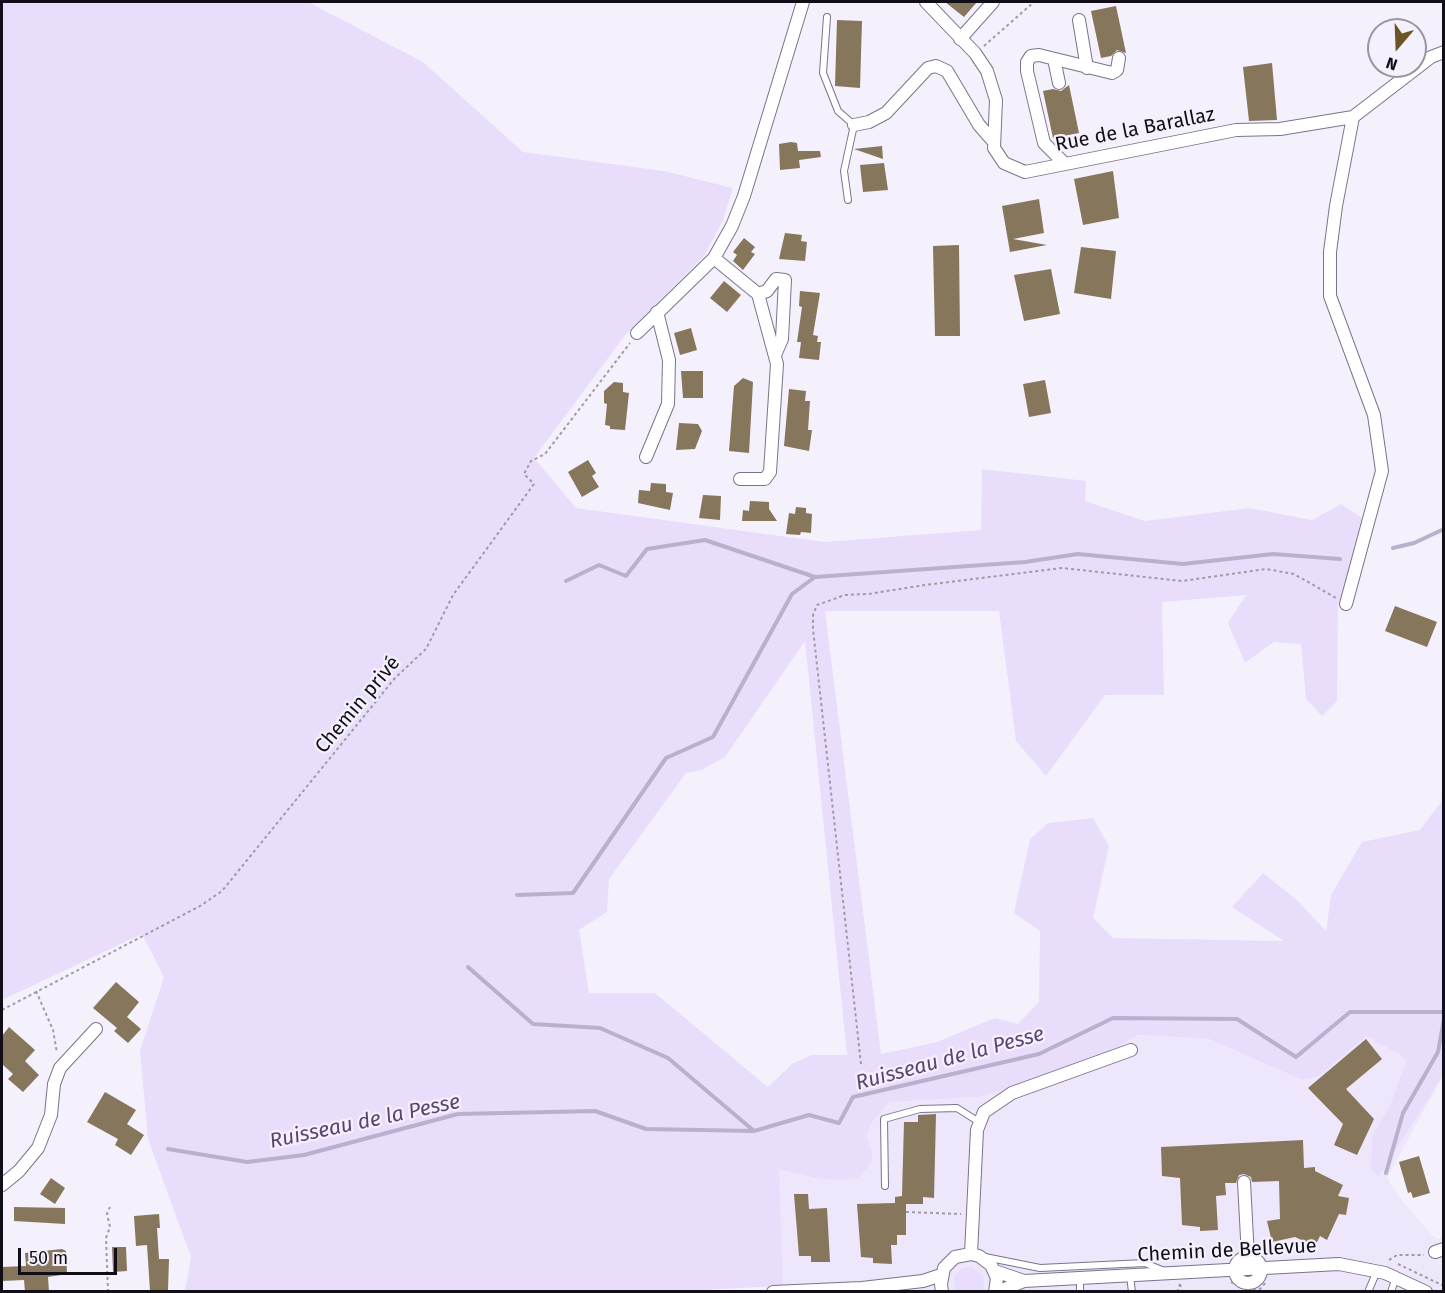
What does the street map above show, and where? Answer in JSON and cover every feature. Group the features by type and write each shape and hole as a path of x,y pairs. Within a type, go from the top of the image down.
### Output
{"street":[{"path":"637,333 714,258 732,226 744,196 803,2"},
{"path":"926,2 975,53 993,83 996,100 994,142"},
{"path":"960,39 993,2"},
{"path":"1079,20 1087,68"},
{"name":"Rue de la Barallaz","path":"854,125 869,122 886,113 928,69 936,66 947,71 979,125 994,142 997,155 1011,168 1025,172 1226,132 1280,129 1353,117 1431,57 1443,52"},
{"path":"1065,165 1044,143 1027,71 1031,56 1039,55 1112,74 1117,70 1119,58"},
{"path":"1054,59 1059,83"},
{"path":"1346,604 1370,523 1382,471 1374,415 1330,296 1334,218 1353,117"},
{"path":"714,258 758,294 777,364 770,472 765,479 740,479"},
{"path":"758,294 767,291 776,279 785,280 782,339 775,355"},
{"path":"646,457 668,404 669,360 657,312"},
{"path":"2,1185 19,1171 38,1148 51,1115 54,1084 60,1068 96,1029"},
{"path":"975,1255 973,1214 979,1122 984,1112 1012,1093 1131,1050"},
{"path":"1244,1182 1248,1257"},
{"path":"942,1292 941,1275 949,1262 963,1254 975,1255 991,1265 995,1271 996,1292"},
{"path":"1248,1257 1257,1260 1261,1268 1260,1276 1247,1288 1235,1269 1239,1261 1248,1257"},
{"name":"Chemin de Bellevue","path":"996,1292 1024,1281 1130,1276 1170,1279 1235,1269 1339,1264 1396,1276 1426,1292"},
{"name":"Chemin de Bellevue","path":"995,1271 1024,1281"},
{"path":"773,1292 862,1288 923,1281 941,1275"},
{"path":"862,1288 888,1292"}],"lane":[{"path":"827,17 823,73 838,111 854,125 844,171 848,200"},
{"path":"885,1186 884,1119 920,1109 957,1108 979,1122"},
{"path":"975,1255 1040,1268 1145,1263 1170,1279"},
{"path":"1368,1292 1377,1271"},
{"path":"1130,1276 1132,1292"},
{"path":"1391,1292 1396,1276"},
{"path":"1080,1278 1080,1292"}],"path":[{"path":"975,53 1006,29 1034,2"},
{"name":"Chemin privé","path":"2,1010 200,906 222,891 395,678 426,649 453,595 534,484 524,474 531,461 545,454 637,333"},
{"path":"861,1065 813,629 813,615 817,605 845,595 868,594 1062,568 1182,581 1266,569 1294,574 1316,584 1346,604"},
{"path":"36,991 53,1030 60,1068"},
{"path":"108,1292 106,1238 110,1227 107,1214 110,1207"},
{"path":"906,1212 973,1214"},
{"path":"1388,1261 1397,1255 1420,1256 1439,1251"},
{"path":"1170,1279 1191,1283"},
{"path":"1226,1282 1260,1289 1268,1279"},
{"path":"1437,1281 1443,1282"},
{"path":"1235,1292 1247,1288"}],"shaded area":[{"path":"2,2 308,2 423,62 523,152 664,171 733,188 723,220 704,256 626,334 534,458 576,508 824,542 981,530 982,469 1086,481 1085,501 1145,521 1249,508 1312,520 1341,504 1370,523 1338,605 1337,701 1322,716 1306,699 1301,644 1274,642 1245,663 1228,623 1246,595 1162,602 1164,695 1105,695 1046,776 1016,741 999,611 825,611 881,1054 937,1042 995,1018 1018,1024 1039,1002 1040,931 1014,913 1030,839 1048,823 1093,818 1109,846 1093,918 1113,938 1284,941 1232,907 1263,873 1297,900 1326,931 1331,895 1362,842 1420,830 1441,802 1443,780 1443,1076 1379,1177 1371,1169 1372,1136 1390,1105 1407,1059 1367,1036 1319,1076 1302,1080 1209,1039 1138,1035 1107,1054 1048,1076 979,1097 889,1102 871,1124 867,1136 873,1154 869,1166 859,1177 844,1180 822,1179 779,1170 783,1286 659,1292 185,1291 191,1257 148,1139 140,1051 164,977 142,934 2,1000","holes":["805,641 847,1055 811,1055 792,1064 768,1087 655,993 589,993 579,930 607,912 609,879 686,773 701,770 725,757"]},
{"path":"1138,1035 1209,1039 1302,1080 1319,1076 1367,1036 1408,1059 1390,1105 1372,1136 1379,1177 1440,1081 1387,1178 1403,1202 1436,1239 1443,1237 1443,1291 775,1292 778,1170 822,1179 873,1154 867,1136 871,1124 889,1101 979,1097 1048,1076 1107,1054"},
{"path":"971,1267 983,1275 984,1290 955,1291 954,1277 961,1269"}],"building":[{"path":"945,2 977,2 964,17"},
{"path":"1116,6 1126,53 1117,50 1111,56 1101,58 1091,11"},
{"path":"837,20 862,21 860,88 835,86"},
{"path":"1272,63 1277,120 1249,121 1243,67"},
{"path":"1069,85 1079,133 1053,138 1043,91 1053,89 1061,91"},
{"path":"797,143 798,151 820,151 821,157 799,160 800,168 780,170 779,144"},
{"path":"882,146 883,159 854,149"},
{"path":"884,163 888,190 863,192 860,165"},
{"path":"1113,171 1119,218 1083,225 1074,179"},
{"path":"1039,199 1044,233 1013,239 1047,245 1010,252 1002,206"},
{"path":"785,233 802,235 801,241 807,242 805,261 779,259"},
{"path":"744,238 755,247 751,252 755,254 743,270 733,261 737,255 733,252"},
{"path":"959,245 960,336 935,336 933,246"},
{"path":"1081,247 1116,251 1111,299 1074,293"},
{"path":"1051,269 1060,314 1024,321 1014,275"},
{"path":"724,281 741,295 727,312 710,298"},
{"path":"800,291 820,293 813,335 818,336 817,342 821,342 819,360 799,358 801,342 797,342 802,307 799,306"},
{"path":"691,328 697,350 680,355 674,333"},
{"path":"681,371 703,371 703,398 683,398"},
{"path":"743,378 753,382 749,453 729,451 734,386"},
{"path":"1045,380 1051,413 1029,417 1023,384"},
{"path":"614,382 623,383 623,392 629,393 625,430 610,429 610,426 605,425 607,404 604,403 604,391"},
{"path":"789,389 806,391 805,401 810,401 808,430 812,430 809,451 784,446"},
{"path":"679,423 698,424 702,431 695,449 676,450"},
{"path":"588,460 596,473 592,476 599,487 582,497 568,472"},
{"path":"651,483 666,484 666,492 673,493 670,510 638,503 639,490 650,491"},
{"path":"703,495 721,496 720,520 699,518"},
{"path":"750,501 769,502 769,509 777,521 742,521 743,510 749,511"},
{"path":"796,507 806,508 806,513 812,514 811,533 786,534 789,513 795,514"},
{"path":"1395,606 1437,622 1427,647 1385,631"},
{"path":"116,982 139,1002 127,1017 141,1029 128,1043 114,1031 117,1028 93,1008"},
{"path":"9,1027 35,1050 25,1061 39,1075 23,1092 8,1079 13,1074 2,1064 2,1036"},
{"path":"1366,1039 1382,1059 1346,1089 1374,1119 1357,1155 1334,1145 1343,1124 1308,1088"},
{"path":"105,1092 136,1110 127,1124 144,1135 131,1155 115,1145 118,1139 87,1122"},
{"path":"936,1114 934,1198 923,1197 923,1204 906,1204 906,1235 897,1235 897,1245 891,1245 892,1264 873,1263 873,1258 861,1257 857,1204 895,1203 895,1197 902,1196 904,1122 918,1122 918,1115"},
{"path":"1303,1140 1304,1168 1315,1167 1315,1171 1343,1185 1338,1196 1349,1198 1346,1215 1339,1214 1327,1240 1320,1236 1315,1246 1295,1237 1272,1242 1267,1221 1280,1219 1279,1181 1252,1182 1251,1177 1244,1174 1239,1175 1236,1183 1225,1183 1226,1195 1216,1196 1218,1230 1200,1231 1200,1227 1182,1225 1180,1178 1162,1176 1161,1147"},
{"path":"1419,1156 1430,1193 1413,1198 1411,1192 1408,1193 1399,1162"},
{"path":"51,1178 65,1188 55,1204 40,1194"},
{"path":"794,1194 808,1194 809,1209 827,1208 830,1262 811,1262 811,1256 799,1256"},
{"path":"14,1207 65,1208 65,1224 14,1221"},
{"path":"159,1214 160,1228 157,1228 159,1259 169,1259 168,1290 150,1291 147,1245 136,1246 134,1216"},
{"path":"112,1247 126,1247 127,1271 113,1272"},
{"path":"62,1249 66,1251 67,1274 48,1277 49,1292 25,1292 24,1280 2,1281 2,1267 26,1266 25,1253"}],"waterway":[{"path":"1393,548 1414,543 1444,529"},
{"path":"566,581 599,565 626,576 647,549 705,540 815,577"},
{"path":"517,895 573,893 666,758 713,737 792,594 815,577 1025,562 1078,554 1183,564 1273,554 1340,559"},
{"path":"468,967 533,1024 600,1028 668,1058 754,1131"},
{"name":"Ruisseau de la Pesse","path":"168,1149 247,1162 304,1155 458,1114 595,1111 646,1129 754,1131 809,1115 839,1123 853,1097 1039,1054 1113,1018 1237,1019 1296,1057 1350,1012 1444,1012"},
{"path":"1386,1173 1403,1113 1438,1052 1444,1019"}]}
